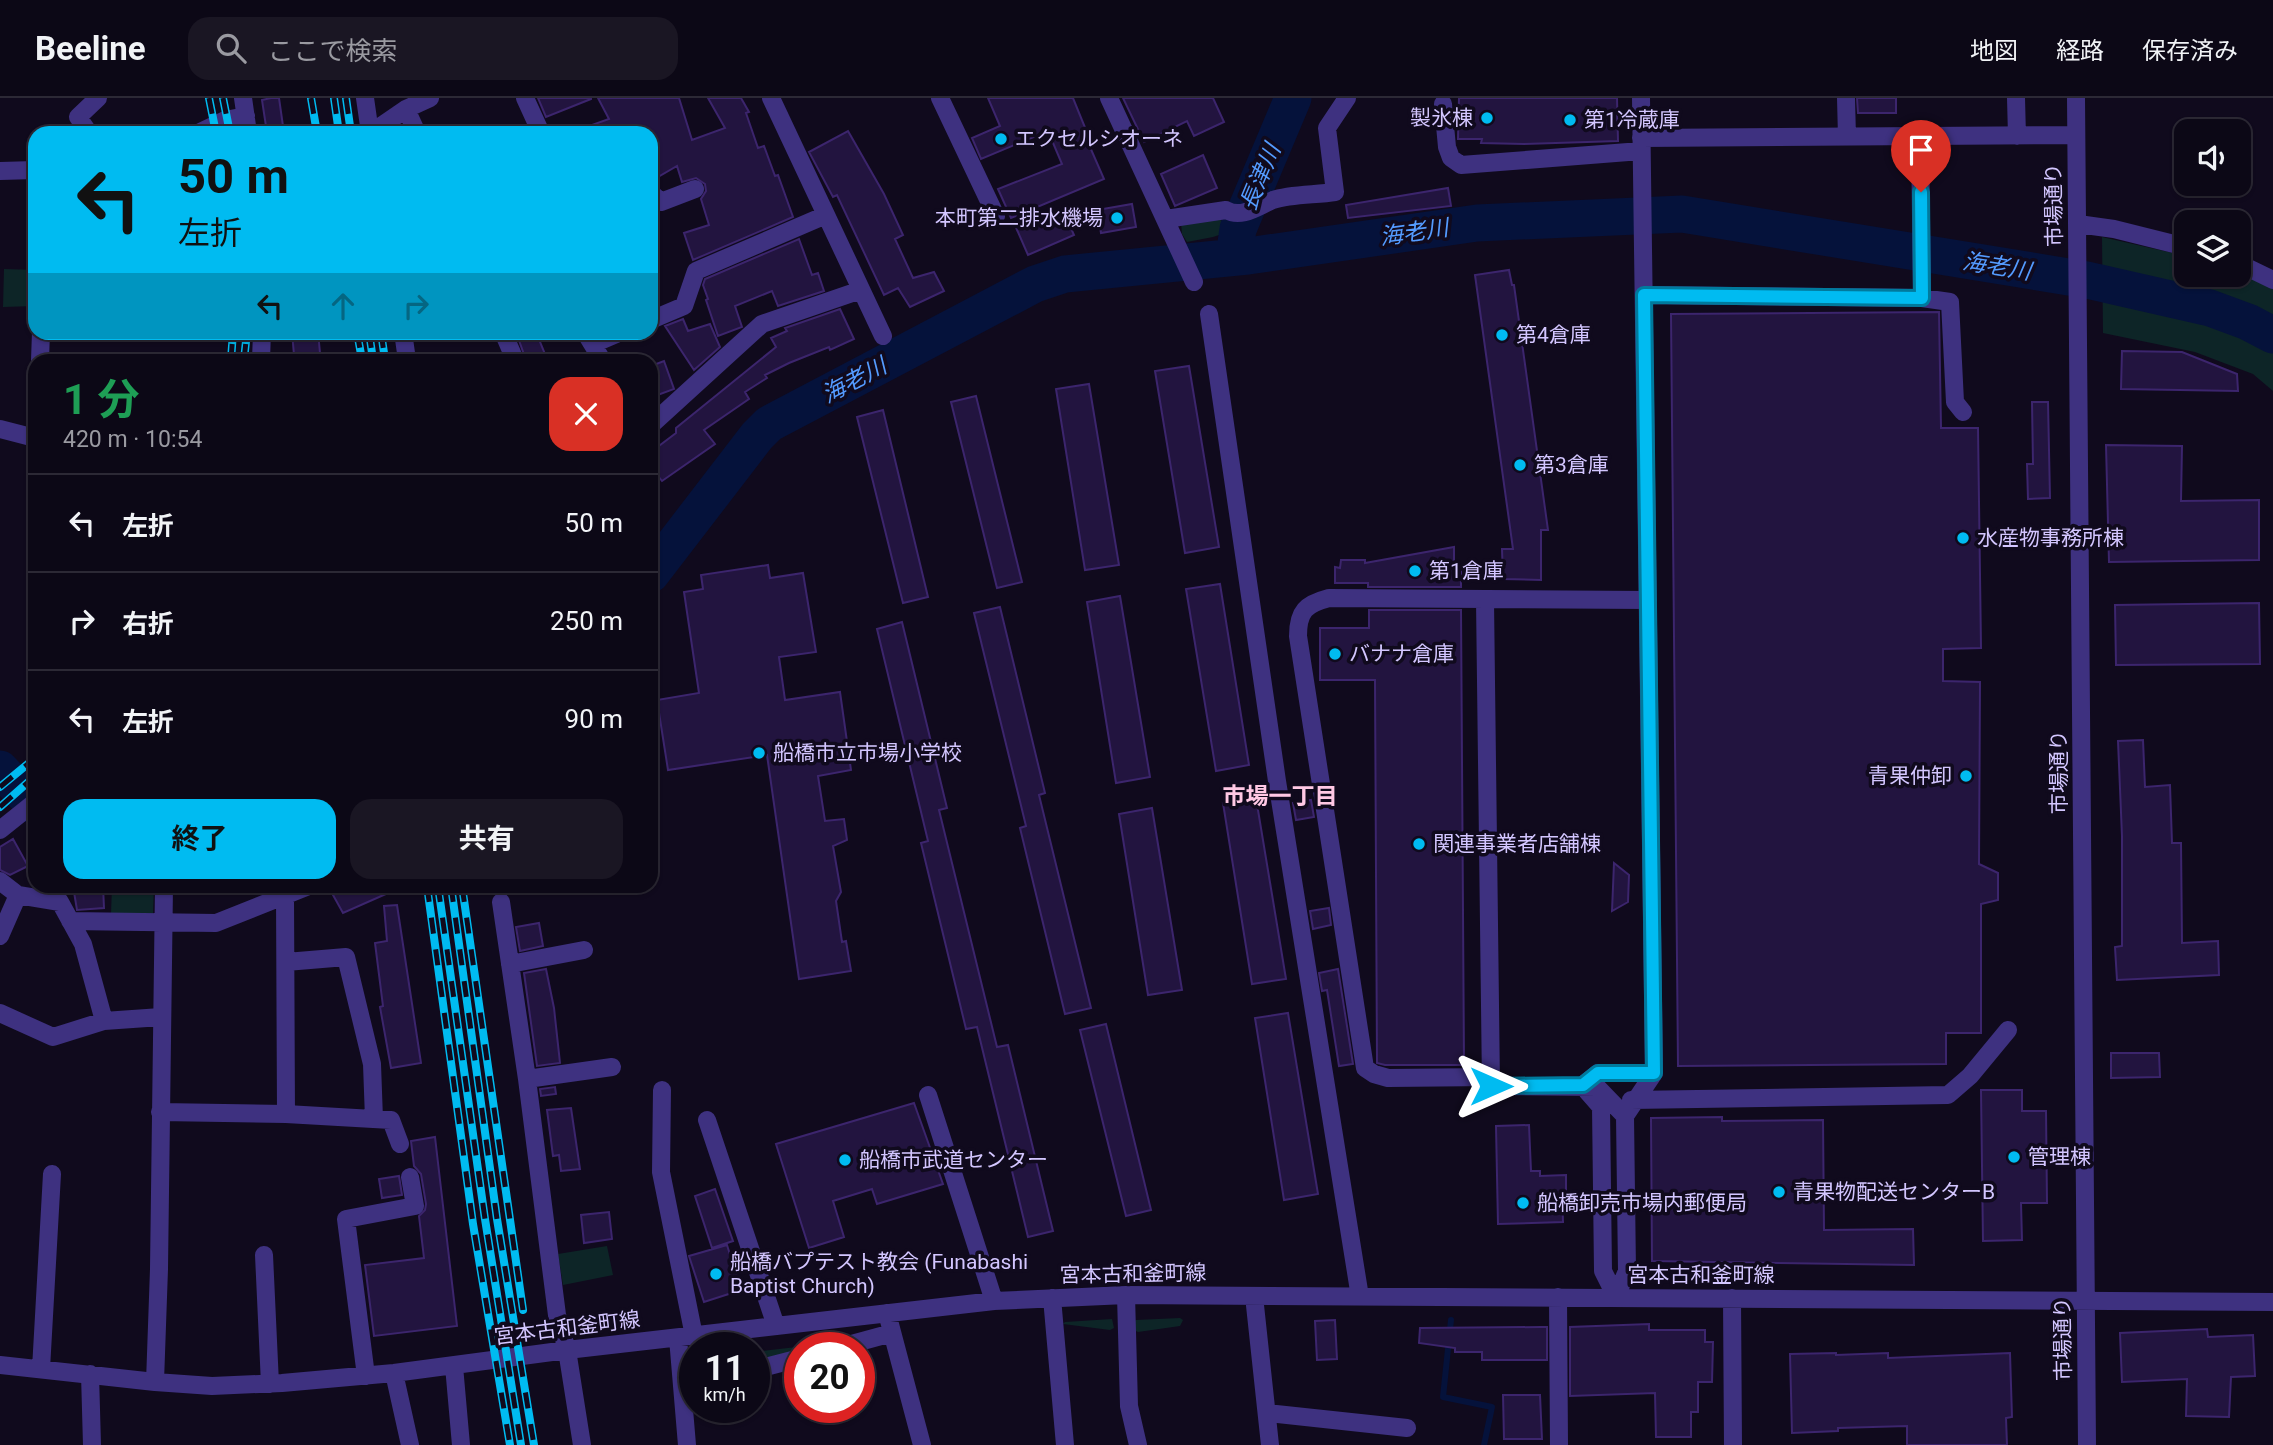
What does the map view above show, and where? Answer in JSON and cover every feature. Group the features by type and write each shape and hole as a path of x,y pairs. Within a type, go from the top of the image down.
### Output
{"street":[{"path":"84,126 78,117 99,98"},
{"path":"213,126 225,120 247,125 243,98"},
{"path":"365,98 370,126"},
{"path":"381,126 406,109 430,98"},
{"path":"525,98 538,126"},
{"path":"771,98 883,336"},
{"path":"940,98 996,216"},
{"path":"1109,98 1194,282"},
{"path":"1170,227 1226,210 1233,214 1259,209 1273,200 1335,192 1327,128 1347,98"},
{"path":"1638,1098 1645,1073 1648,600 1641,98"},
{"path":"1846,98 1847,137"},
{"path":"2016,98 2017,136"},
{"name":"市場通り","path":"2076,98 2087,1445"},
{"path":"1443,104 1447,147 1451,158 1461,165 1641,145 1847,137 2076,135"},
{"path":"406,109 413,126"},
{"path":"1920,136 1922,298"},
{"path":"0,171 28,170"},
{"path":"658,199 661,202 695,189"},
{"path":"658,317 684,306 696,271 826,215"},
{"path":"2078,224 2114,229 2174,244"},
{"path":"2251,269 2273,280"},
{"path":"658,419 762,324 861,290"},
{"path":"1644,295 1922,298 1950,302 1955,402 1963,412"},
{"path":"1209,314 1277,781 1360,1297"},
{"path":"0,429 28,436"},
{"path":"1491,1077 1388,1078 1365,1068 1298,623 1302,612 1313,603 1329,598 1648,600"},
{"path":"1485,600 1491,1086 1597,1087 1611,1113 1627,1271 1616,1297"},
{"path":"0,830 28,808"},
{"path":"0,881 18,895 60,902 83,944 104,1021"},
{"path":"155,1382 164,893"},
{"path":"70,921 216,923 292,893"},
{"path":"0,936 18,895"},
{"path":"285,896 286,1114"},
{"path":"501,902 557,1315 567,1350 582,1445"},
{"path":"510,964 584,950"},
{"path":"286,962 346,957 372,1064 374,1119"},
{"path":"0,1013 53,1037 104,1021 161,1017"},
{"path":"1611,1113 1638,1098 1948,1095 1970,1076 2008,1030"},
{"path":"527,1079 612,1067"},
{"path":"1583,1085 1598,1073 1645,1073"},
{"path":"1616,1297 1603,1271 1611,1113 1645,1073"},
{"path":"662,1090 661,1172 685,1332"},
{"path":"928,1095 994,1301"},
{"path":"160,1112 286,1114 391,1120 400,1144"},
{"path":"706,1121 776,1326"},
{"path":"41,1369 52,1174"},
{"path":"366,1376 346,1219 415,1206 410,1177"},
{"path":"264,1255 270,1384"},
{"path":"1126,1296 1129,1406 1138,1445"},
{"name":"宮本古和釜町線","path":"727,1332 994,1301 1126,1296 2273,1302"},
{"path":"1254,1296 1270,1445"},
{"path":"1558,1297 1559,1445"},
{"path":"1052,1298 1065,1445"},
{"path":"1732,1298 1732,1445"},
{"path":"887,1313 922,1445"},
{"path":"875,1338 892,1333"},
{"name":"宮本古和釜町線","path":"0,1365 155,1382 212,1386 270,1384 394,1373 679,1338"},
{"path":"454,1366 461,1445"},
{"path":"394,1373 410,1445"},
{"path":"90,1374 92,1445"},
{"path":"1267,1413 1407,1428"},
{"path":"687,1423 687,1445"}],"green space":[{"path":"1215,217 1228,224 1225,233 1187,242 1182,234 1181,222"},
{"path":"2102,237 2174,253 2174,287 2251,287 2251,278 2273,288 2273,391 2253,374 2195,352 2103,333"},
{"path":"4,269 28,270 28,306 3,307"},
{"path":"112,893 154,893 153,914 111,913"},
{"path":"607,1246 613,1275 563,1285 558,1254"},
{"path":"1112,1319 1114,1328 1110,1330 1063,1324 1065,1322"},
{"path":"1136,1320 1183,1320 1180,1326 1138,1332 1134,1330"},
{"path":"784,1348 784,1356 770,1360 770,1350"}],"building":[{"path":"279,98 283,126 266,126 262,100"},
{"path":"538,98 591,98 591,99 546,117"},
{"path":"598,98 679,98 692,140 725,128 708,98 741,98 749,112 746,113 758,148 764,146 793,217 693,260 684,233 709,225 701,199 706,191 705,184 696,178 682,182 677,166 658,177 658,126 589,126 609,119"},
{"path":"988,98 1073,98 1086,130 1083,131 1104,179 1011,218 998,189 1062,164 1048,131 981,159 972,138 1000,126"},
{"path":"1123,98 1213,98 1224,122 1194,136 1187,121 1144,142"},
{"path":"1459,98 1617,98 1618,141 1524,144 1481,143 1482,139 1458,139"},
{"path":"1857,98 1896,98 1896,113 1858,113"},
{"path":"848,131 884,194 903,235 895,239 913,278 934,272 944,291 910,307 898,288 884,295 837,195 833,197 809,152"},
{"path":"1203,155 1217,188 1175,206 1161,174"},
{"path":"1448,188 1451,206 1348,218 1346,205"},
{"name":"本町第二排水機場","path":"1132,204 1136,227 1101,233 1097,210"},
{"path":"1065,215 1074,235 1028,255 1014,223"},
{"path":"799,239 812,275 818,273 824,291 778,306 772,291 735,306 742,327 718,336 706,300 708,299 703,285 705,279"},
{"path":"1509,270 1514,285 1548,530 1541,530 1541,580 1503,579 1502,549 1513,549 1475,275"},
{"path":"840,309 854,339 789,363 765,375 767,378 745,392 749,399 704,430 715,444 662,481 658,476 658,447 676,433 676,428 776,347 771,338 787,331 785,328"},
{"path":"1939,312 1941,428 1978,428 1981,648 1943,649 1943,681 1980,682 1979,864 1998,873 1998,900 1981,904 1981,1033 1946,1033 1946,1064 1678,1066 1671,314"},
{"path":"683,319 688,331 710,324 720,347 694,370 665,326"},
{"path":"293,340 319,340 320,353 294,354"},
{"path":"519,340 539,340 545,354 524,354"},
{"path":"2122,351 2182,352 2237,374 2238,391 2121,389"},
{"path":"664,361 674,389 658,395 658,363"},
{"path":"1189,366 1219,547 1185,553 1155,371"},
{"path":"1089,384 1119,565 1085,570 1056,389"},
{"path":"976,396 1022,582 997,588 951,402"},
{"path":"2032,402 2048,402 2050,498 2028,499 2027,464 2033,464"},
{"path":"883,410 928,597 903,603 857,417"},
{"path":"2106,445 2182,446 2181,501 2259,500 2259,560 2109,562"},
{"name":"第1倉庫","path":"1454,547 1454,571 1461,571 1461,587 1368,587 1368,583 1335,583 1335,567 1340,568 1341,560 1365,560 1365,563"},
{"path":"768,565 770,578 803,573 816,652 779,657 785,700 840,692 851,770 818,776 825,821 844,819 847,840 833,846 841,892 836,901 842,942 846,941 851,971 799,979 767,755 668,770 658,700 699,693 684,592 703,589 701,575"},
{"path":"1220,584 1249,765 1216,771 1186,589"},
{"path":"1120,596 1150,777 1116,783 1087,602"},
{"path":"2259,603 2260,664 2116,665 2115,605"},
{"path":"1000,607 1045,793 1039,795 1091,1008 1065,1014 1020,828 1026,826 974,613"},
{"name":"関連事業者店舗棟","path":"1369,610 1461,610 1464,1065 1377,1063 1375,680 1320,680 1320,628 1369,628"},
{"path":"902,622 947,808 939,810 997,1047 1008,1045 1053,1231 1028,1237 977,1027 966,1029 921,843 928,841 877,629"},
{"path":"2143,740 2145,787 2170,785 2172,843 2181,843 2182,943 2218,941 2219,975 2117,980 2115,947 2122,946 2122,836 2118,741"},
{"path":"1256,798 1286,979 1252,984 1223,803"},
{"path":"1311,800 1314,817 1296,820 1293,803"},
{"path":"1152,808 1182,990 1148,995 1119,814"},
{"path":"13,839 28,866 10,875 0,870 0,847"},
{"path":"1614,863 1629,875 1628,902 1612,911"},
{"path":"74,893 103,893 104,908 77,910"},
{"path":"337,893 388,893 343,913 333,895"},
{"path":"397,905 421,1063 391,1068 380,1007 383,1006 375,943 387,941 384,906"},
{"path":"1329,908 1331,925 1313,929 1310,911"},
{"path":"539,923 543,946 520,951 516,927"},
{"path":"546,969 554,1008 560,1063 537,1066 524,973"},
{"path":"1338,969 1353,1064 1339,1066 1327,990 1322,991 1319,973"},
{"path":"1288,1013 1318,1194 1284,1200 1255,1018"},
{"path":"1106,1024 1151,1210 1126,1216 1080,1030"},
{"path":"2111,1053 2159,1053 2160,1077 2111,1078"},
{"path":"555,1087 556,1094 541,1096 540,1089"},
{"name":"管理棟","path":"1981,1090 2022,1090 2022,1111 2046,1111 2047,1203 2021,1203 2022,1240 1983,1241"},
{"name":"船橋市武道センター","path":"914,1103 943,1184 877,1204 872,1189 833,1201 844,1237 809,1248 776,1144"},
{"path":"571,1108 580,1169 561,1171 559,1155 553,1156 547,1110"},
{"path":"1722,1117 1722,1121 1823,1120 1824,1230 1913,1229 1914,1265 1652,1261 1651,1118"},
{"path":"1529,1125 1531,1171 1540,1171 1540,1176 1566,1175 1566,1193 1562,1192 1563,1222 1498,1224 1496,1126"},
{"path":"435,1137 457,1326 374,1336 365,1265 424,1258 419,1216 425,1210 426,1204 421,1174 414,1166 411,1141"},
{"path":"399,1176 402,1195 382,1198 379,1179"},
{"path":"715,1189 733,1241 712,1248 695,1196"},
{"path":"609,1212 612,1239 584,1243 581,1215"},
{"path":"727,1245 741,1290 704,1302 689,1256"},
{"path":"1335,1320 1337,1359 1317,1360 1315,1321"},
{"path":"1649,1324 1649,1330 1705,1330 1705,1342 1713,1342 1712,1382 1698,1382 1698,1412 1691,1412 1691,1437 1656,1437 1655,1393 1570,1396 1570,1327"},
{"path":"1547,1327 1547,1360 1482,1360 1482,1352 1455,1352 1455,1348 1419,1343 1420,1328"},
{"path":"2207,1329 2208,1337 2253,1335 2255,1376 2231,1377 2229,1417 2186,1416 2187,1379 2122,1382 2120,1333"},
{"path":"1888,1353 1888,1358 2010,1353 2012,1417 2006,1418 2007,1445 1907,1445 1907,1426 1838,1428 1838,1431 1792,1433 1790,1354"},
{"path":"1503,1395 1540,1395 1542,1439 1504,1439"}],"waterway":[{"name":"長津川","path":"1234,257 1238,229 1293,98"},
{"name":"海老川","path":"658,565 769,424 1035,284 1065,274 1248,256 1477,223 1682,214 2087,280 2210,308 2248,322 2273,335"},
{"name":"海老川","path":"0,769 28,799"},
{"path":"1451,1320 1443,1397 1492,1407 1484,1445"}],"railway":[{"path":"209,98 215,126"},
{"path":"223,98 229,126"},
{"path":"311,98 316,126"},
{"path":"334,98 338,126"},
{"path":"346,98 350,126"},
{"path":"231,354 232,340"},
{"path":"245,354 246,340"},
{"path":"358,340 361,354"},
{"path":"370,340 372,354"},
{"path":"382,340 384,354"},
{"path":"0,787 28,764"},
{"path":"0,807 28,782"},
{"path":"428,893 473,1224 510,1445"},
{"path":"439,893 485,1219 521,1445"},
{"path":"452,893 497,1219 534,1445"},
{"path":"463,893 523,1310"}],"place":[{"name":"製氷棟","path":"1487,118"},
{"name":"第1冷蔵庫","path":"1570,120"},
{"name":"エクセルシオーネ","path":"1001,139"},
{"name":"本町第二排水機場","path":"1117,218"},
{"name":"第4倉庫","path":"1502,335"},
{"name":"第3倉庫","path":"1520,465"},
{"name":"水産物事務所棟","path":"1963,538"},
{"name":"第1倉庫","path":"1415,571"},
{"name":"バナナ倉庫","path":"1335,654"},
{"name":"船橋市立市場小学校","path":"759,753"},
{"name":"青果仲卸","path":"1966,776"},
{"name":"関連事業者店舗棟","path":"1419,844"},
{"name":"管理棟","path":"2014,1157"},
{"name":"船橋市武道センター","path":"845,1160"},
{"name":"青果物配送センターB","path":"1779,1192"},
{"name":"船橋卸売市場内郵便局","path":"1523,1203"},
{"name":"船橋バプテスト教会 (Funabashi Baptist Church)","path":"716,1274"}],"district":[{"name":"市場一丁目","path":"1280,796"}],"route":[{"path":"1491,1086 1583,1085 1598,1073 1654,1073 1644,295 1922,298 1921,192"}]}
